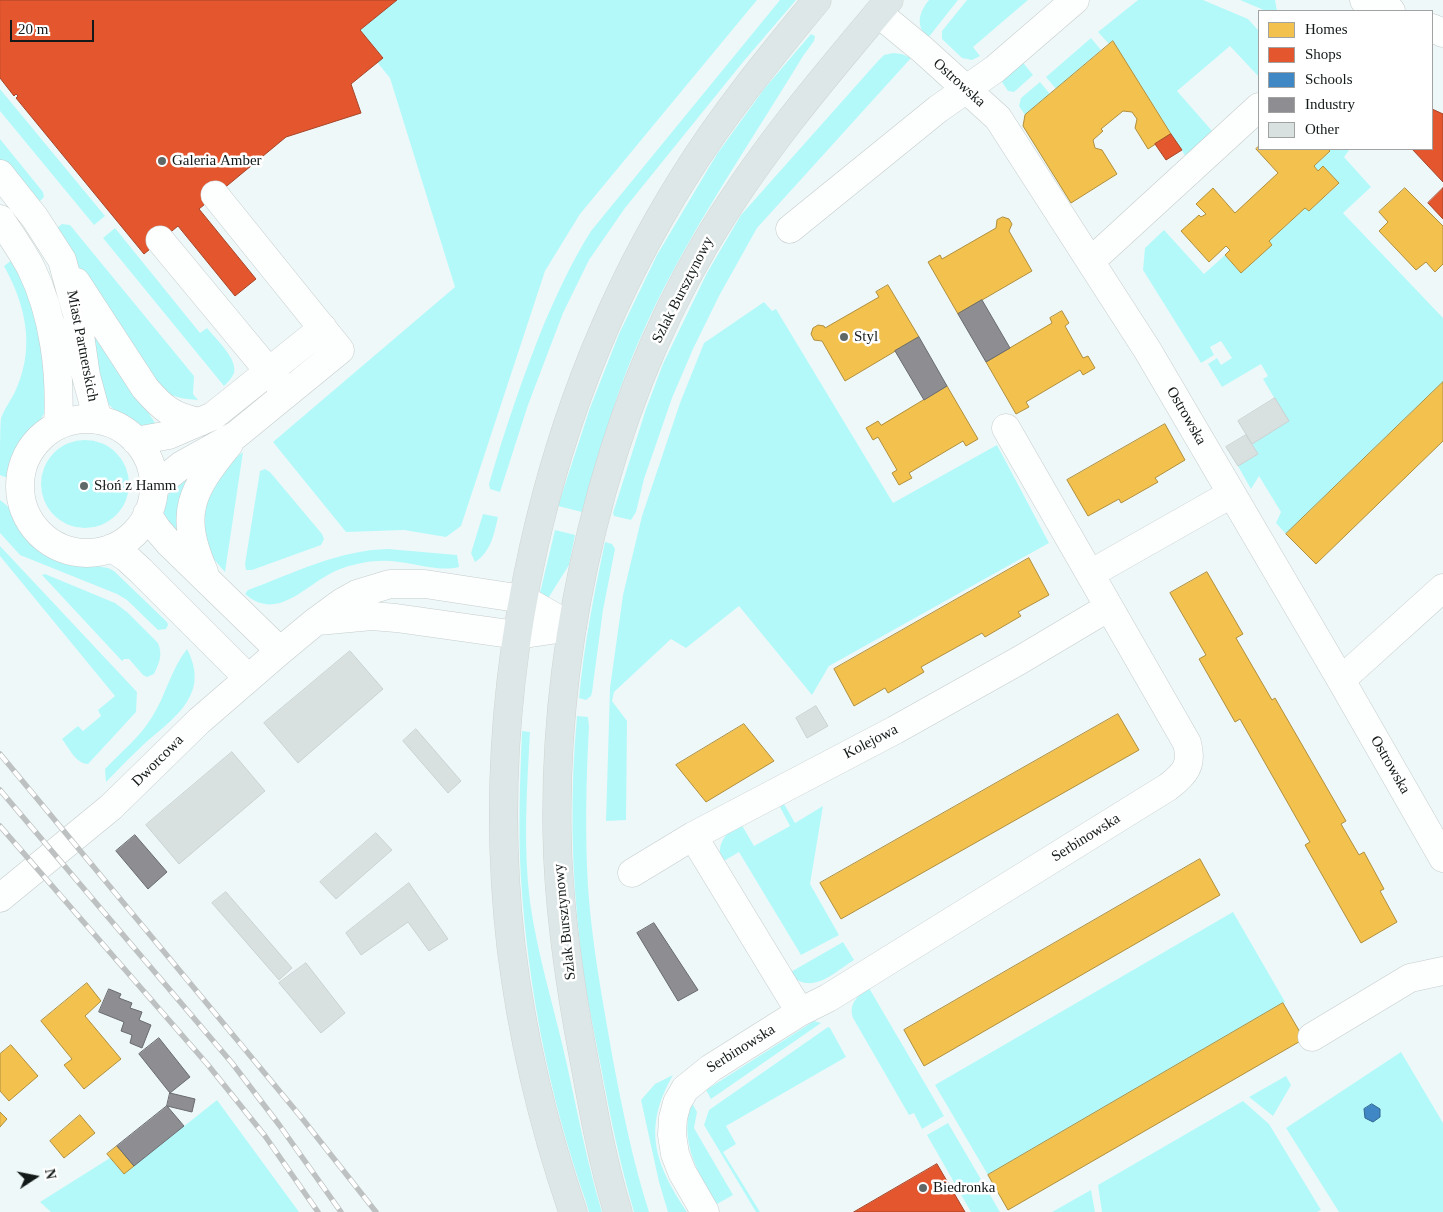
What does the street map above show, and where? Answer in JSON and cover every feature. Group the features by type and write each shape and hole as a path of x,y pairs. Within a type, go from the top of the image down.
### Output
{"main road":[{"path":"573,1212 557,1166 540,1105 519,999 511,943 504,821 506,762 517,635 523,599 540,522 562,442 606,326 634,267 684,177 719,123 753,77 817,0"},
{"name":"Szlak Bursztynowy","path":"618,1212 604,1162 573,1000 559,883 557,830 558,768 562,706 572,627 590,536 614,452 639,382 677,296 702,249 728,207 800,108 884,6"}],"street":[{"path":"790,229 938,109 995,69 1076,0"},
{"path":"1364,0 1389,10"},
{"name":"Ostrowska","path":"884,6 966,89 998,118 1148,351 1443,858"},
{"path":"1091,261 1258,108"},
{"name":"Miast Partnerskich","path":"0,174 31,212 62,260 77,314 86,376 98,420"},
{"path":"154,487 182,465 236,434 340,350 215,195"},
{"name":"Miast Partnerskich","path":"0,219 31,268 40,291 54,347 58,388 58,425"},
{"path":"160,240 286,394"},
{"path":"62,260 145,388 168,412 183,419 200,422"},
{"path":"136,441 169,434 200,422 222,409 323,328"},
{"path":"98,420 112,424 125,431 146,454 152,470 154,487 152,501 147,514 138,528 126,540 112,548 93,553 73,552 55,545 38,533 10,493 20,480 24,463 32,447 44,434 58,425 71,421 98,420"},
{"name":"Serbinowska","path":"705,1212 682,1172 675,1154 672,1136 673,1118 677,1103 685,1089 711,1068 800,1012 828,998 1168,787 1182,777 1188,766 1190,754 1187,743 1006,428"},
{"path":"209,582 196,555 191,537 192,502 206,472 236,434"},
{"path":"1090,574 1231,494"},
{"path":"147,514 170,544 280,651"},
{"path":"112,548 141,571 248,678"},
{"name":"Dworcowa","path":"0,898 111,807 199,720 248,678 314,622 357,594 390,584 425,584 523,599 572,627"},
{"path":"1341,680 1443,588"},
{"name":"Kolejowa","path":"632,874 693,836 895,730 1109,607"},
{"path":"314,622 372,616 517,635 572,627"},
{"path":"693,836 800,1012"},
{"path":"1312,1037 1410,978 1443,971"}],"shaded area":[{"path":"397,0 757,0 580,214 545,271 461,526 446,537 404,530 346,532 273,442 455,287 390,78 377,62 383,57 360,30"},
{"path":"780,0 796,0 743,62 625,208 589,260 563,313 528,405 500,492 490,489 489,484 501,443 536,344 560,288 584,242"},
{"path":"929,0 958,0 928,38 921,29 920,19 923,9"},
{"path":"967,0 1028,0 973,47 980,56 972,60 962,58 942,39 942,31"},
{"path":"1138,0 1203,0 1248,19 1258,30 1258,76 1230,46 1177,91 1213,132 1186,157 1113,41 1109,44 1098,32"},
{"path":"1240,0 1275,0 1277,10 1264,10"},
{"path":"811,34 815,36 814,41 721,188 682,255 646,325 618,394 582,512 558,506 590,408 619,334 657,255 717,154 764,89"},
{"path":"1091,38 1101,50 1056,89 1046,77"},
{"path":"893,53 911,58 757,228 719,296 672,398 644,479 636,512 631,520 614,516 613,513 646,409 663,364 707,273 741,215 878,61 884,55"},
{"path":"1021,60 1033,75 1014,92 1008,91 1000,79"},
{"path":"1040,82 1050,94 1025,115 1019,106 1021,98"},
{"path":"0,89 105,216 94,225 0,111"},
{"path":"0,139 43,192 44,197 36,205 0,161"},
{"path":"1329,150 1349,150 1344,157 1371,187 1343,213 1443,318 1443,382 1286,534 1276,523 1281,512 1259,476 1251,489 1238,466 1258,454 1252,444 1288,421 1263,379 1268,376 1261,364 1222,387 1208,364 1217,358 1221,365 1232,358 1221,341 1210,347 1214,355 1201,363 1143,270 1145,248 1164,230 1204,274 1225,255 1241,273 1272,245 1269,241 1305,208 1309,211 1339,184 1323,166 1318,171 1314,166 1330,152"},
{"path":"62,224 70,225 194,376 193,394 198,400 177,397 159,388 54,230"},
{"path":"115,228 200,333 207,328 229,355 233,361 234,373 224,386 103,238"},
{"path":"16,257 26,276 49,373 46,410 17,449 10,479 0,475 1,418 15,391 26,356 25,325 22,310 4,266"},
{"path":"764,302 772,311 776,309 893,503 997,445 1049,543 829,666 812,695 739,606 686,648 671,639 614,692 612,701 627,721 626,820 606,821 610,688 623,595 642,516 680,403 704,343"},
{"path":"91,329 95,329 157,426 138,425 132,422 120,415 105,400 102,395"},
{"path":"76,440 94,440 110,447 122,459 129,475 129,493 122,509 110,521 94,528 76,528 60,521 48,509 41,493 41,475 48,459 60,447"},
{"path":"243,452 225,572 205,549 200,513 213,479"},
{"path":"200,463 186,486 179,504 178,524 183,551 165,520 164,507 170,492"},
{"path":"265,469 270,472 322,534 324,539 321,545 252,570 246,570 245,564 260,471"},
{"path":"0,500 12,511 27,533 43,548 63,558 114,571 167,622 166,629 158,630 127,600 117,594 20,555 0,533"},
{"path":"483,514 498,517 488,548 475,562 471,553"},
{"path":"555,530 575,535 569,565 547,600 539,597"},
{"path":"605,542 612,544 615,549 603,610 592,692 591,696 586,700 579,698 581,678"},
{"path":"0,546 137,692 136,712 88,764 76,758 62,739 78,726 83,731 101,716 98,710 115,696 0,556"},
{"path":"388,549 457,555 459,567 445,569 392,561 371,562 350,566 331,573 283,602 270,604 258,602 245,594 248,590 334,558 370,550"},
{"path":"45,574 115,603 127,612 158,643 159,663 154,674 147,677 129,659 122,661 42,575"},
{"path":"187,649 192,659 195,677 187,702 175,717 106,782 105,769 136,738 147,724 157,709 181,657"},
{"path":"577,716 588,717 589,727 586,847 595,952 621,1099 633,1156 649,1212 634,1212 629,1194 612,1122 584,975 573,858 572,802"},
{"path":"522,731 530,732 526,838 528,881 533,923 587,1157 602,1212 589,1212 572,1160 551,1081 535,1001 524,920 520,861"},
{"path":"784,804 795,823 823,806 810,884 839,935 801,955 739,852 722,862 720,856 721,844 727,834 740,822 754,846 790,826 780,807"},
{"path":"1233,912 1285,1002 988,1175 935,1085"},
{"path":"843,942 854,960 830,976 814,983 805,983 797,980 789,973"},
{"path":"869,988 944,1116 922,1129 914,1113 909,1115 853,1018 852,1008 855,1000"},
{"path":"814,1021 821,1023 711,1099 706,1090"},
{"path":"828,1027 846,1057 726,1126 736,1144 723,1152 760,1212 756,1212 704,1125 709,1110"},
{"path":"1401,1052 1443,1123 1443,1212 1339,1212 1286,1128"},
{"path":"673,1075 663,1094 658,1112 655,1129 656,1146 667,1178 687,1212 668,1212 659,1182 641,1100 655,1084"},
{"path":"1286,1076 1291,1085 1273,1116 1249,1097"},
{"path":"217,1100 299,1212 51,1212 40,1202 110,1158 124,1174"},
{"path":"1243,1101 1269,1124 1321,1210 1317,1212 1102,1212 1098,1185"},
{"path":"692,1103 697,1112 694,1128 733,1195 717,1204 703,1181 692,1156 687,1130 688,1116"},
{"path":"948,1123 1000,1212 971,1212 927,1135"},
{"path":"1091,1190 1095,1212 1052,1212"}],"building: Homes":[{"path":"1113,41 1171,134 1148,149 1135,128 1137,119 1132,112 1123,111 1101,129 1103,131 1093,140 1095,148 1102,150 1117,174 1071,203 1023,126 1025,115"},
{"path":"1258,147 1258,150 1329,150 1314,166 1318,171 1323,166 1339,183 1309,211 1305,208 1269,241 1272,245 1241,273 1225,255 1230,250 1226,246 1209,262 1181,231 1199,215 1201,217 1206,214 1196,204 1213,188 1235,213 1278,173 1256,149"},
{"path":"1405,188 1443,226 1443,264 1435,272 1426,262 1416,270 1379,231 1388,222 1379,212"},
{"path":"1003,217 1009,219 1012,224 1009,231 1032,271 958,314 928,262 940,255 942,259 996,228 997,220"},
{"path":"888,285 919,337 845,381 822,341 814,340 811,334 813,328 818,325 825,328 879,297 876,292"},
{"path":"1062,311 1069,323 1065,326 1083,358 1088,356 1095,368 1083,375 1080,370 1026,402 1029,407 1016,414 986,362 1052,323 1050,318"},
{"path":"1443,382 1443,441 1316,564 1286,534"},
{"path":"947,386 978,439 966,446 963,441 909,473 912,478 899,485 892,473 897,470 878,437 873,440 866,428 878,421 881,425"},
{"path":"1165,424 1185,460 1155,478 1158,482 1121,503 1119,499 1088,516 1067,480"},
{"path":"1029,558 1049,595 1018,612 1021,616 985,637 982,633 921,667 924,672 888,693 885,688 854,706 834,669"},
{"path":"1207,572 1243,634 1236,638 1272,700 1275,698 1346,821 1341,824 1359,855 1364,852 1384,889 1380,891 1397,922 1361,943 1305,845 1310,842 1240,719 1235,722 1199,659 1206,655 1170,593"},
{"path":"1118,714 1139,750 841,919 820,883"},
{"path":"744,724 774,761 706,802 676,765"},
{"path":"1200,859 1220,895 924,1066 904,1030"},
{"path":"87,983 101,1001 85,1016 121,1059 84,1089 64,1065 72,1059 41,1021"},
{"path":"1283,1003 1304,1039 1008,1210 988,1175"},
{"path":"11,1045 38,1076 9,1101 0,1091 0,1054"},
{"path":"0,1112 7,1119 0,1127"},
{"path":"80,1115 95,1133 64,1158 50,1141"},
{"path":"117,1146 134,1166 124,1174 107,1154"}],"building: Shops":[{"name":"Galeria Amber","path":"0,0 397,0 360,30 383,58 351,84 361,113 286,137 199,209 256,279 235,296 178,226 144,254 16,98 18,96 16,94 14,96 0,78"},
{"path":"1433,109 1443,114 1443,182 1413,150 1433,150"},
{"path":"1171,134 1182,150 1166,160 1155,144"},
{"path":"1443,188 1443,219 1428,203"},
{"name":"Biedronka","path":"937,1164 965,1212 854,1212"}],"building: Schools":[{"path":"1372,1104 1380,1109 1380,1117 1373,1122 1365,1118 1364,1109"}],"building: Industry":[{"path":"982,300 1010,348 986,362 958,314"},
{"path":"919,337 947,386 924,400 895,351"},
{"path":"135,835 167,872 148,889 116,851"},
{"path":"654,923 698,990 678,1001 637,933"},
{"path":"109,989 121,994 119,998 132,1003 130,1008 142,1012 139,1020 151,1025 142,1048 130,1043 132,1035 121,1031 124,1022 99,1012"},
{"path":"159,1038 190,1077 170,1093 139,1054"},
{"path":"170,1093 195,1099 192,1112 167,1106"},
{"path":"167,1106 184,1126 134,1166 117,1146"}],"building: Other":[{"path":"1275,398 1289,421 1252,444 1238,421"},
{"path":"1246,435 1258,454 1238,466 1226,447"},
{"path":"350,651 383,689 298,763 264,723"},
{"path":"816,706 828,726 807,738 796,718"},
{"path":"416,729 461,781 448,793 403,741"},
{"path":"232,752 265,791 179,864 146,825"},
{"path":"376,833 392,850 336,899 320,882"},
{"path":"409,883 448,939 429,951 408,922 361,955 346,933"},
{"path":"226,892 292,968 279,980 212,903"},
{"path":"306,963 345,1013 321,1033 279,983"}],"railway":[{"path":"0,754 301,1117 376,1212"},
{"path":"0,790 232,1063 280,1126 341,1212"},
{"path":"0,826 208,1065 265,1136 318,1212"}],"place":[{"name":"Galeria Amber","path":"162,161"},
{"name":"Styl","path":"844,337"},
{"name":"Słoń z Hamm","path":"84,486"},
{"name":"Biedronka","path":"923,1188"}]}
